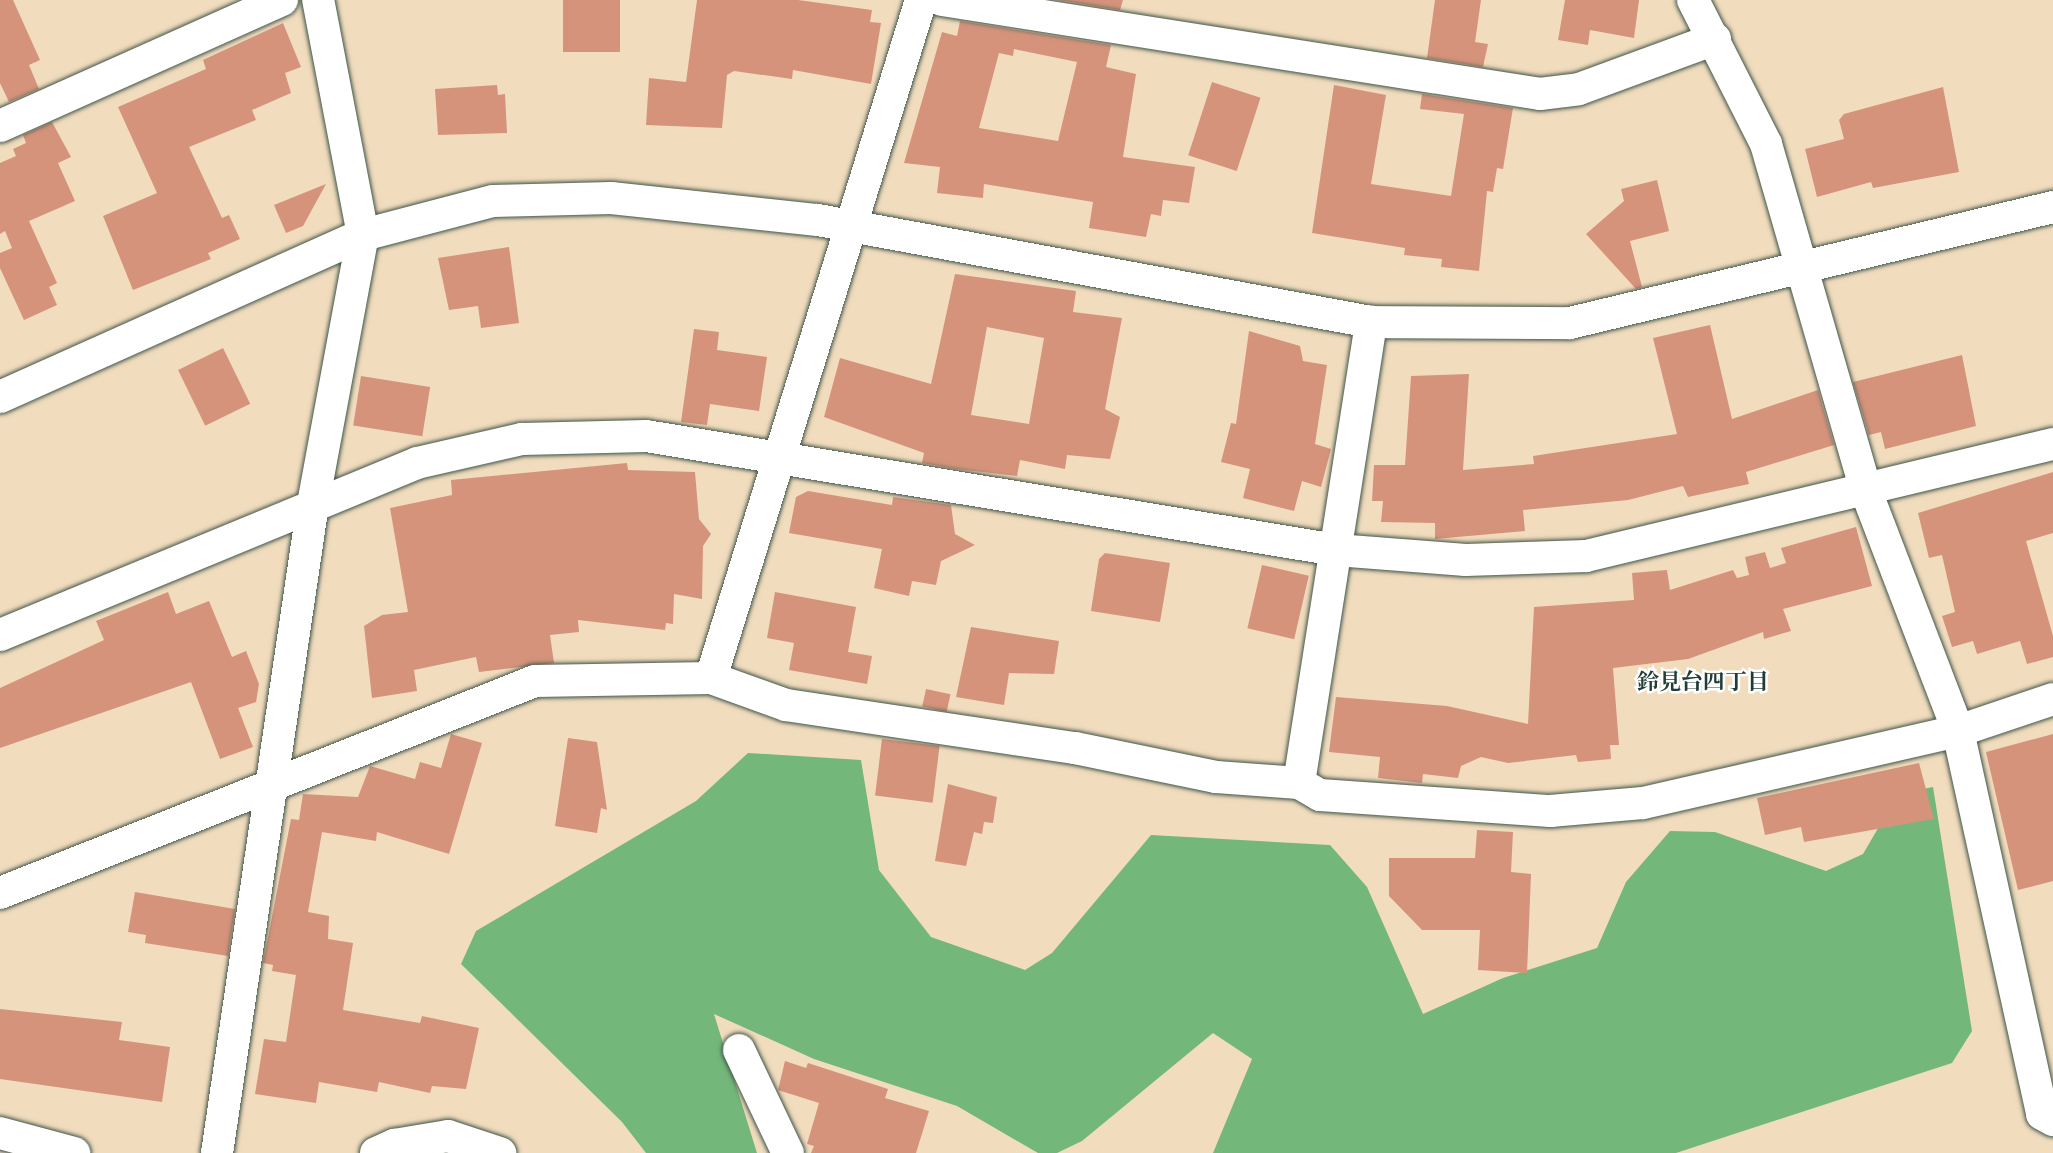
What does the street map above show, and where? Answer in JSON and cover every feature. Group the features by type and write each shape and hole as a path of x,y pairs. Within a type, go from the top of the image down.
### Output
{"street":[{"path":"0,126 282,0"},
{"path":"217,1153 275,786 313,504 363,235 318,0"},
{"path":"711,678 854,227 921,0"},
{"path":"942,0 1540,94 1579,89 1715,39"},
{"path":"1693,0 1715,39 1766,144 1866,491 1958,730 2012,956 2042,1114 2053,1120"},
{"path":"0,397 363,235 493,201 610,198 854,227 1371,322 1570,322 2053,207"},
{"path":"1299,783 1371,322"},
{"path":"0,635 417,463 522,439 646,436 783,455 1336,550 1466,560 1586,556 1866,491 2053,444"},
{"path":"0,893 275,786 393,734 535,681 711,678 786,705 1075,748 1216,777 1299,783 1320,795 1562,810 1643,803 1958,730 2053,699"},
{"path":"739,1050 788,1153"},
{"path":"0,1133 74,1153"},
{"path":"376,1153 394,1144 448,1136 500,1153"}],"green space":[{"path":"748,753 861,760 879,870 931,937 1025,970 1052,953 1151,835 1330,845 1367,887 1423,1014 1503,978 1597,948 1626,882 1670,831 1715,832 1826,871 1863,854 1898,794 1933,787 1972,1031 1952,1063 1676,1153 1213,1153 1252,1059 1213,1033 1082,1141 1057,1153 1038,1153 957,1106 814,1059 714,1014 757,1153 646,1153 622,1122 461,964 476,931 696,801"}],"building":[{"path":"0,0 13,0 40,60 29,65 39,89 9,102 0,83"},
{"path":"563,0 620,0 620,52 563,52"},
{"path":"697,0 798,0 872,10 870,22 881,23 871,84 793,70 792,79 734,71 727,75 722,128 646,125 649,78 686,82"},
{"path":"1058,0 1123,0 1120,10"},
{"path":"1435,0 1481,0 1475,42 1488,44 1483,67 1427,58"},
{"path":"1565,0 1639,0 1634,38 1590,30 1588,45 1558,40"},
{"path":"960,21 1111,45 1106,67 1136,74 1123,157 1195,167 1189,203 1163,200 1161,216 1151,214 1146,237 1089,228 1093,202 984,184 983,198 937,193 940,167 904,163 942,32 957,36","holes":["1014,49 1077,62 1058,141 979,128 999,53 1013,56"]},
{"path":"283,23 301,67 285,73 291,93 252,110 256,120 189,147 222,218 229,215 240,239 208,253 211,259 133,290 103,216 157,193 118,107 206,69 203,60"},
{"path":"1212,82 1261,98 1237,171 1188,155"},
{"path":"497,85 498,95 505,94 507,133 438,135 435,89"},
{"path":"1334,85 1386,95 1371,184 1451,196 1464,114 1420,109 1422,94 1513,108 1503,169 1497,168 1493,192 1487,191 1479,271 1441,267 1442,259 1404,255 1405,248 1312,233"},
{"path":"1943,87 1959,172 1873,188 1871,182 1817,197 1805,149 1844,139 1839,120 1844,114"},
{"path":"52,122 71,157 58,163 75,201 29,221 57,283 49,287 57,305 24,320 0,268 0,253 12,248 5,231 0,234 0,163 16,156 13,149 26,143 23,135"},
{"path":"1657,180 1669,231 1630,241 1642,287 1636,289 1586,234 1624,201 1621,189"},
{"path":"326,184 303,226 286,233 274,205"},
{"path":"509,247 519,323 481,328 478,306 449,310 438,258"},
{"path":"955,274 1076,291 1073,312 1122,318 1105,409 1120,417 1110,459 1067,455 1065,469 1020,460 1017,476 956,469 922,463 924,453 824,417 840,358 931,384","holes":["987,327 1044,338 1029,424 971,415"]},
{"path":"1710,325 1732,419 1818,390 1834,445 1746,472 1749,484 1688,497 1683,486 1628,500 1523,510 1525,531 1435,539 1435,523 1381,522 1383,501 1372,501 1374,465 1405,465 1411,376 1469,374 1463,470 1534,464 1533,456 1677,434 1653,338"},
{"path":"694,329 719,332 717,350 767,357 759,411 710,404 707,425 681,422"},
{"path":"1249,331 1300,346 1303,361 1327,365 1315,444 1331,449 1321,487 1302,481 1294,511 1243,498 1250,469 1221,462 1231,423 1236,424"},
{"path":"223,348 250,404 205,426 178,370"},
{"path":"1962,355 1976,426 1885,449 1881,432 1869,435 1853,382"},
{"path":"361,376 430,387 422,436 353,425"},
{"path":"627,463 628,470 695,472 699,519 711,534 703,546 702,599 674,594 673,624 666,623 665,630 578,620 579,632 550,635 554,663 479,672 476,657 414,670 417,691 372,698 364,626 382,615 408,612 390,508 452,495 451,480"},
{"path":"2053,472 2053,533 2026,541 2053,636 2053,657 2027,664 2020,641 1977,654 1973,641 1952,647 1942,616 1955,612 1942,555 1929,558 1918,513"},
{"path":"808,491 892,505 893,497 951,505 955,534 975,545 941,561 936,585 912,581 909,596 874,588 882,549 789,533 796,497"},
{"path":"1856,527 1872,586 1783,609 1791,631 1764,639 1763,632 1688,659 1613,668 1619,745 1610,745 1611,759 1578,762 1576,755 1508,763 1481,757 1461,766 1458,778 1423,774 1422,783 1378,778 1380,757 1329,752 1336,697 1447,706 1528,724 1534,607 1634,600 1632,573 1667,570 1670,590 1733,570 1737,578 1749,575 1745,557 1765,552 1770,568 1786,563 1781,548"},
{"path":"1105,553 1170,563 1160,622 1091,611 1099,559"},
{"path":"1262,565 1309,576 1294,639 1247,628"},
{"path":"168,592 176,614 209,601 232,657 246,651 259,684 256,702 238,708 253,747 220,759 191,682 0,748 0,688 104,640 96,621"},
{"path":"775,592 856,607 848,652 872,656 867,684 789,670 794,643 767,638"},
{"path":"971,627 1059,641 1054,674 1009,673 1004,705 956,697"},
{"path":"926,689 950,694 947,712 922,707"},
{"path":"451,734 482,743 449,854 377,832 376,841 322,832 308,912 329,916 328,939 353,943 343,1010 420,1023 422,1016 479,1028 466,1089 432,1086 430,1093 379,1082 377,1092 319,1082 316,1103 255,1094 264,1039 286,1042 296,975 272,971 273,965 263,963 291,819 299,820 303,794 358,797 370,766 415,779 420,762 441,768"},
{"path":"2053,734 2053,881 2018,890 1986,752"},
{"path":"568,738 597,742 607,810 601,808 597,833 555,826"},
{"path":"882,739 940,746 933,803 875,796"},
{"path":"1919,763 1934,819 1804,842 1801,827 1765,835 1757,798"},
{"path":"948,784 997,797 993,823 984,822 982,834 974,832 966,866 935,861"},
{"path":"1477,830 1513,832 1511,872 1531,874 1527,973 1478,970 1480,930 1422,930 1389,896 1389,858 1475,858"},
{"path":"135,892 235,909 228,956 145,943 146,935 128,932"},
{"path":"0,1009 122,1022 119,1040 170,1047 162,1102 0,1079"},
{"path":"785,1061 806,1068 808,1063 888,1089 885,1098 929,1111 916,1153 811,1153 814,1146 807,1144 819,1103 778,1090"}],"district":[{"name":"鈴見台四丁目","path":"1703,682"}]}
